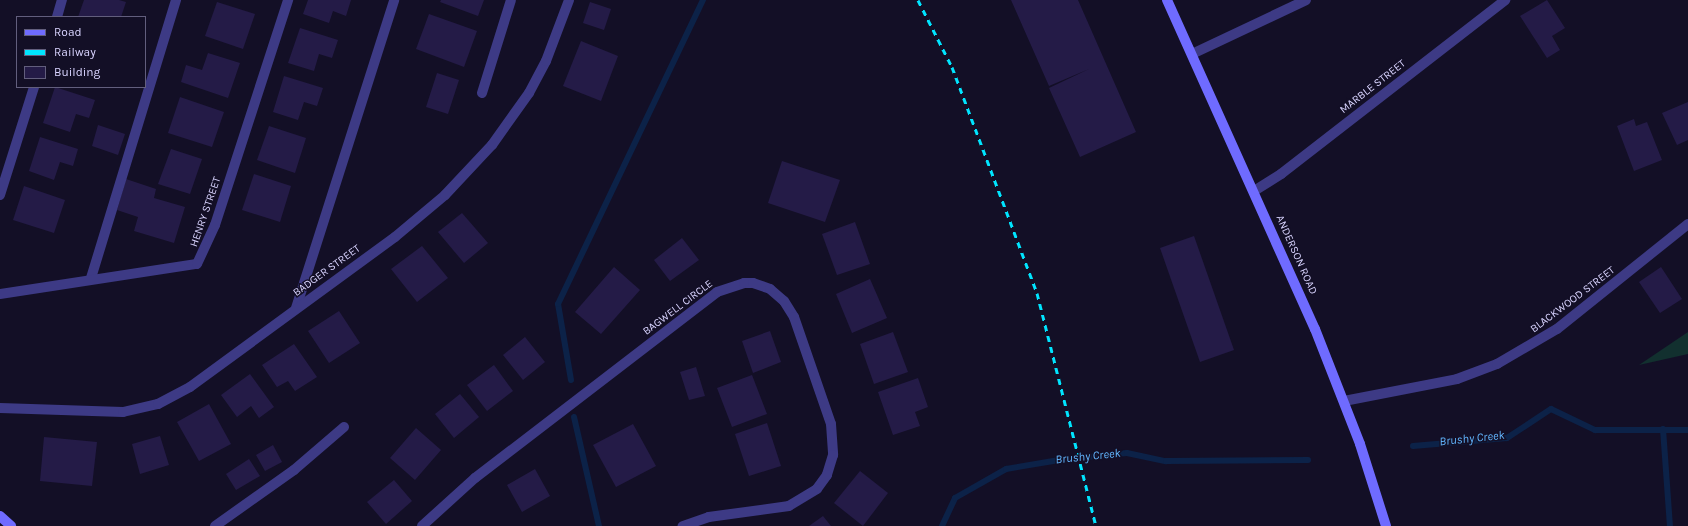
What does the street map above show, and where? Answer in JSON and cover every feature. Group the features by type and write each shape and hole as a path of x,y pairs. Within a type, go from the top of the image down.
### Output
{"main road":[{"name":"ANDERSON ROAD","path":"1167,0 1285,256 1344,401 1386,526"},
{"path":"0,516 11,526"}],"street":[{"path":"57,16 62,0"},
{"path":"91,278 176,0"},
{"name":"HENRY STREET","path":"0,294 91,278 197,264 204,256 288,0"},
{"path":"296,308 394,0"},
{"path":"482,94 511,0"},
{"name":"BADGER STREET","path":"0,408 102,413 124,412 158,404 190,388 417,218 445,195 492,145 532,86 546,61 569,0"},
{"path":"1192,54 1306,0"},
{"name":"MARBLE STREET","path":"1254,191 1281,174 1505,0"},
{"path":"0,195 34,88"},
{"name":"BLACKWOOD STREET","path":"1344,401 1457,379 1497,364 1557,329 1688,224"},
{"name":"BAGWELL CIRCLE","path":"422,526 475,478 717,292 738,284 753,283 770,289 784,301 794,317 831,424 833,455 827,475 817,489 788,506 709,517 683,526"},
{"path":"215,526 294,470 344,427"}],"green space":[{"path":"1688,332 1688,354 1639,365"}],"building":[{"path":"84,0 119,0 126,2 121,16 78,16"},
{"path":"308,0 351,0 346,16 333,11 329,23 303,14"},
{"path":"441,0 484,0 478,16 440,2"},
{"path":"1011,0 1078,0 1136,132 1080,157 1049,88 1089,69 1049,86"},
{"path":"1547,0 1565,28 1552,36 1560,50 1547,58 1520,16"},
{"path":"217,2 255,14 243,49 205,36"},
{"path":"590,2 611,9 604,30 583,23"},
{"path":"429,14 477,31 464,67 416,49"},
{"path":"300,28 338,40 332,58 319,54 314,71 288,63"},
{"path":"581,41 618,56 601,101 563,86"},
{"path":"208,53 240,63 228,98 181,82 186,65 202,70"},
{"path":"437,73 459,80 448,114 426,107"},
{"path":"284,76 323,88 317,106 304,102 298,120 273,112"},
{"path":"55,88 95,100 89,118 76,114 70,132 43,123"},
{"path":"180,97 224,112 212,147 168,133"},
{"path":"1688,102 1688,140 1677,145 1662,113"},
{"path":"1634,119 1636,126 1647,122 1662,160 1634,171 1617,126"},
{"path":"98,125 125,134 118,155 92,146"},
{"path":"269,126 306,138 295,173 257,160"},
{"path":"40,137 78,149 73,166 60,162 54,180 29,171"},
{"path":"171,149 202,159 190,194 158,184"},
{"path":"782,161 840,180 825,222 768,203"},
{"path":"254,174 291,186 280,222 242,210"},
{"path":"126,179 156,189 154,198 185,207 174,243 134,231 138,217 117,210"},
{"path":"24,186 65,200 54,233 13,220"},
{"path":"462,213 488,243 464,263 438,232"},
{"path":"855,222 870,264 837,275 822,234"},
{"path":"1194,236 1234,350 1200,362 1160,248"},
{"path":"682,238 699,260 670,281 654,260"},
{"path":"422,246 448,278 417,302 391,269"},
{"path":"614,267 640,290 601,334 575,312"},
{"path":"1661,267 1682,299 1660,313 1639,282"},
{"path":"870,279 887,318 852,333 836,294"},
{"path":"339,311 360,343 329,363 308,331"},
{"path":"770,331 781,362 753,373 742,341"},
{"path":"893,332 908,372 874,384 860,344"},
{"path":"525,337 545,362 523,380 503,355"},
{"path":"294,344 317,377 295,391 288,381 277,387 262,365"},
{"path":"494,365 513,391 487,411 467,385"},
{"path":"696,367 705,396 689,400 680,372"},
{"path":"250,374 274,407 259,418 251,406 237,417 221,395"},
{"path":"752,375 767,414 732,427 717,388"},
{"path":"918,378 928,407 915,412 920,426 893,435 878,392"},
{"path":"460,394 479,417 454,438 435,414"},
{"path":"209,404 231,444 199,461 177,422"},
{"path":"767,423 781,466 749,476 735,434"},
{"path":"633,424 656,466 616,487 593,445"},
{"path":"416,428 441,450 415,480 390,458"},
{"path":"160,436 169,465 140,474 132,444"},
{"path":"44,437 97,442 92,486 40,481"},
{"path":"273,445 282,462 265,471 256,455"},
{"path":"249,459 260,476 236,490 226,474"},
{"path":"535,469 550,496 522,512 507,485"},
{"path":"860,471 888,493 863,526 834,503"},
{"path":"394,480 412,501 386,524 367,502"},
{"path":"823,516 831,526 809,526"}],"waterway":[{"path":"571,380 558,304 703,0"},
{"name":"Brushy Creek","path":"1413,446 1507,438 1551,409 1595,430 1688,430"},
{"path":"574,417 599,526"},
{"path":"1663,429 1670,526"},
{"name":"Brushy Creek","path":"942,526 955,498 1006,469 1065,459 1127,453 1166,461 1308,460"}],"railway":[{"path":"918,0 952,67 1037,293 1096,526"}]}
